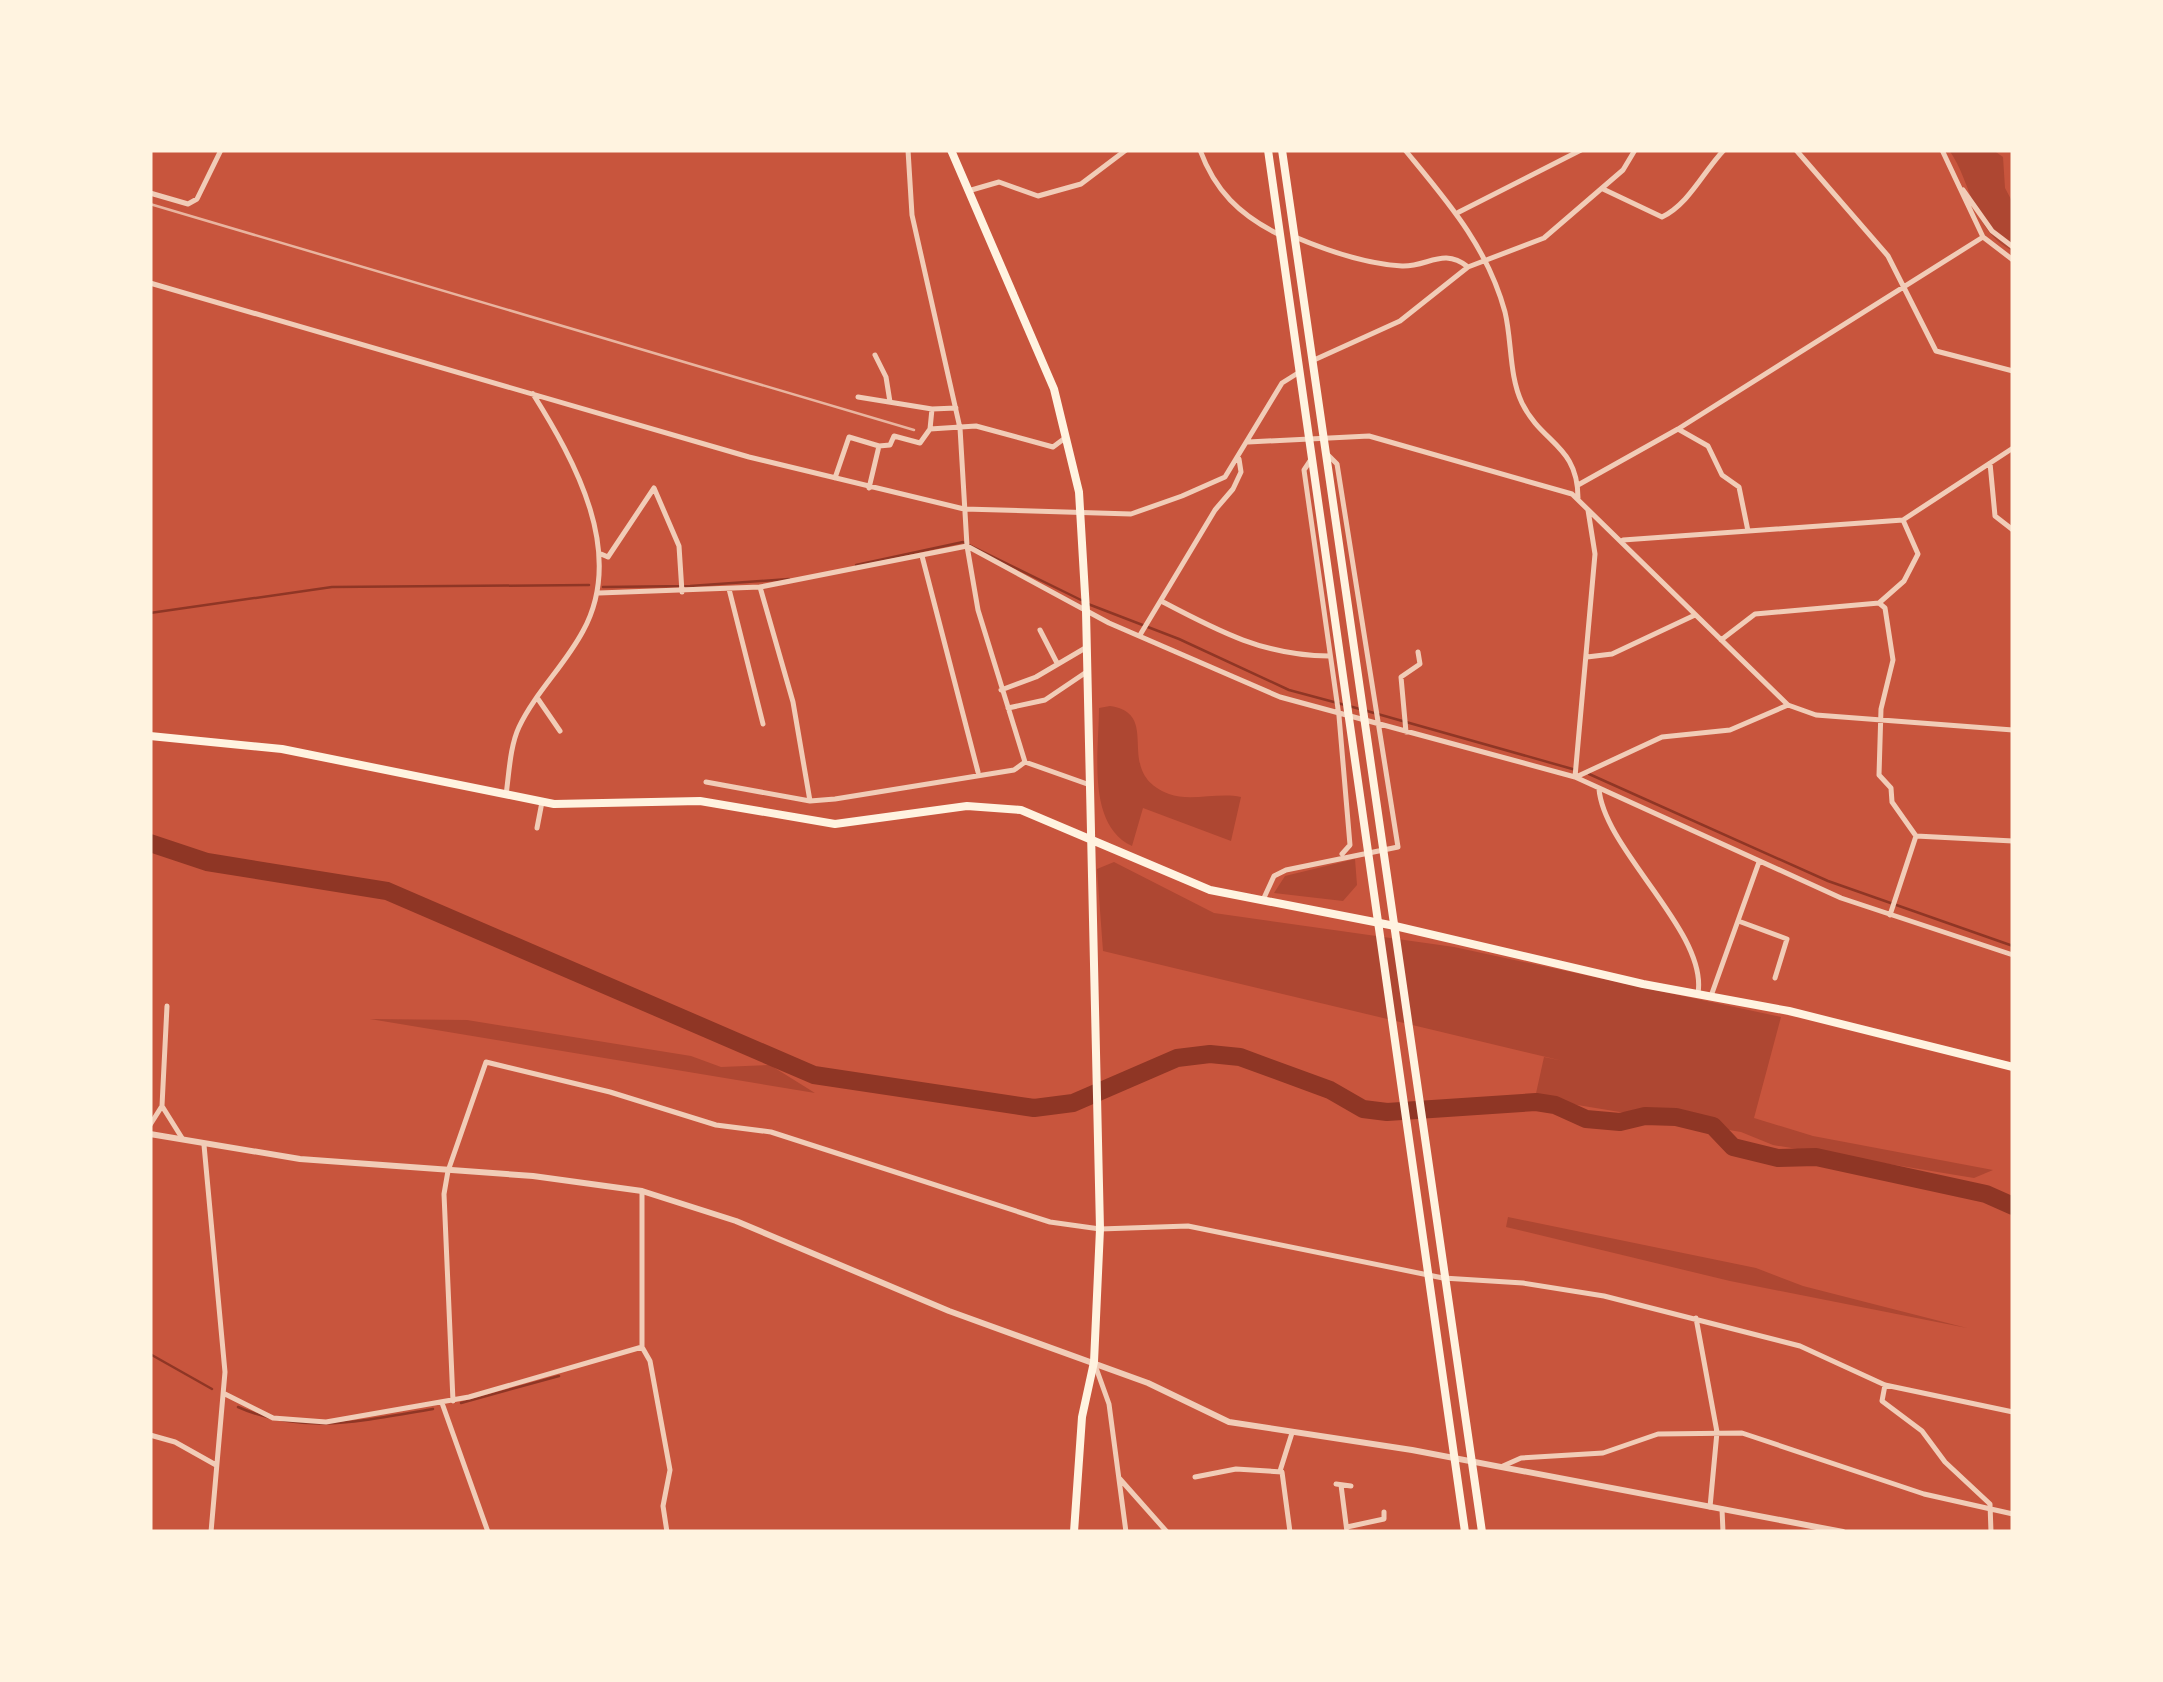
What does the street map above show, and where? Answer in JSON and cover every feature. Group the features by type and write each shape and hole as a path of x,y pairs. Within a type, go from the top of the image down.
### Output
{"main road":[{"path":"950,150 1028,325 1067,437 1080,512 1088,671 1100,1230 1094,1362 1082,1417 1074,1532"},
{"path":"1268,150 1464,1532"},
{"path":"1282,150 1442,1278 1482,1532"},
{"path":"150,736 282,749 542,802 580,806 700,801 836,824 986,806 1020,810 1210,890 1826,1020 2013,1067"}],"street":[{"path":"150,193 188,204 197,199 221,150"},
{"path":"908,150 912,215 960,428 967,544 978,610 1025,762"},
{"path":"966,192 999,182 1038,196 1081,184 1126,150"},
{"path":"1200,150 1206,168 1240,214 1281,235"},
{"path":"1406,150 1459,212 1484,262 1504,310 1522,403 1570,458 1578,498"},
{"path":"1459,212 1580,150"},
{"path":"1314,360 1400,321 1468,267 1544,238 1623,170 1634,150"},
{"path":"1603,189 1662,218 1678,208 1697,178 1724,150"},
{"path":"1796,150 1888,256 1936,351 2013,371"},
{"path":"1942,150 1982,237 2013,260"},
{"path":"1960,185 1992,231 2013,247"},
{"path":"1294,237 1326,250 1406,267 1430,257 1458,259 1468,267"},
{"path":"1578,485 1586,485 1678,429 1982,237"},
{"path":"150,283 869,488 964,509 1130,514 1225,476 1239,459 1282,383 1300,372"},
{"path":"875,355 886,377 890,402"},
{"path":"506,795 519,726 585,628 598,593 600,554 572,467 533,394"},
{"path":"858,397 932,410 956,408"},
{"path":"835,478 849,437 880,446 890,445 894,436 920,443 930,430 932,410"},
{"path":"930,430 976,426 1053,447 1067,437"},
{"path":"1678,429 1708,446 1722,474 1739,487 1748,531"},
{"path":"1248,442 1308,436 1369,436 1566,490 1623,540 1788,705 1816,715 2013,730"},
{"path":"869,488 880,446"},
{"path":"1623,540 1903,520 2013,448"},
{"path":"1262,903 1274,876 1340,856 1398,846 1338,464 1326,453"},
{"path":"1312,458 1304,470 1339,716 1350,845 1340,856"},
{"path":"1140,635 1215,510 1233,489 1242,472 1239,459"},
{"path":"1990,463 1995,516 2013,530"},
{"path":"600,554 608,557 654,488 678,546 682,589"},
{"path":"1574,778 1595,554 1587,507"},
{"path":"1721,640 1755,614 1879,603 1904,581 1918,554 1903,520"},
{"path":"598,593 760,588 967,544 1086,611 1226,676 1339,716 1574,778 1759,862 1890,915 2013,955"},
{"path":"922,556 978,772"},
{"path":"760,588 793,702 810,801"},
{"path":"729,589 763,724"},
{"path":"1163,602 1238,642 1300,656 1367,655"},
{"path":"1879,603 1884,608 1892,660 1880,720 1878,775 1916,836"},
{"path":"1587,658 1612,654 1696,614"},
{"path":"1040,630 1057,663"},
{"path":"1002,690 1087,646"},
{"path":"1406,732 1401,677 1420,664 1418,652"},
{"path":"1008,708 1045,700 1088,671"},
{"path":"538,699 560,731"},
{"path":"1574,778 1662,737 1730,730 1788,705"},
{"path":"706,782 810,801 978,772 1014,770 1025,762"},
{"path":"1025,762 1090,785"},
{"path":"1599,788 1619,838 1684,936 1699,975 1698,994"},
{"path":"537,828 542,802"},
{"path":"1916,836 2013,842"},
{"path":"1890,915 1916,836"},
{"path":"1710,996 1741,922 1759,862"},
{"path":"1741,922 1787,939 1774,978"},
{"path":"150,1125 162,1106 167,1006"},
{"path":"453,1400 444,1194 448,1171 486,1062 716,1125 771,1132 1011,1212 1100,1230 1188,1226 1442,1278 1572,1289 1800,1346 1885,1385 2013,1412"},
{"path":"162,1106 183,1141"},
{"path":"150,1134 300,1159 532,1176 642,1191 736,1221 949,1311 1094,1362 1229,1422 1453,1458 1843,1532"},
{"path":"204,1145 225,1394 211,1532"},
{"path":"642,1191 642,1348 650,1361 670,1470 663,1506 667,1532"},
{"path":"1696,1318 1717,1432 1710,1506"},
{"path":"225,1394 273,1418 298,1422 442,1403 642,1348"},
{"path":"1094,1362 1108,1404 1126,1532"},
{"path":"1885,1385 1882,1401 1922,1431 1945,1462 1986,1498 1992,1512 1991,1532"},
{"path":"442,1403 488,1532"},
{"path":"1500,1468 1522,1458 1603,1453 1651,1435 1717,1432 1760,1438 1908,1489 2013,1514"},
{"path":"1290,1532 1280,1472 1292,1433"},
{"path":"150,1436 176,1442 216,1465"},
{"path":"1195,1477 1236,1468 1280,1472"},
{"path":"1120,1479 1167,1532"},
{"path":"1351,1486 1339,1485 1347,1529 1378,1522 1384,1519 1384,1512"},
{"path":"1722,1509 1722,1532"}],"shaded area":[{"path":"1949,150 1993,150 2003,157 2005,188 2013,203 2013,251 1999,243 1981,220"},
{"path":"1110,706 1126,711 1134,720 1139,759 1152,784 1177,796 1241,797 1231,841 1143,808 1132,846 1117,836 1107,821 1098,785 1099,708"},
{"path":"1355,859 1357,885 1343,901 1274,893 1285,876"},
{"path":"1114,862 1214,913 1454,947 1781,1017 1754,1118 1813,1136 1993,1170 1974,1178 1773,1145 1741,1132 1535,1098 1544,1057 1563,1061 1103,951 1097,869"},
{"path":"370,1019 467,1020 691,1056 721,1067 770,1065 815,1093"},
{"path":"1508,1217 1756,1268 1803,1286 1967,1328 1730,1281 1506,1227"}],"waterway":[{"path":"856,565 963,542 1081,600"},
{"path":"603,587 789,579"},
{"path":"150,613 332,587 589,585"},
{"path":"1088,604 1179,639 1289,690 1360,709"},
{"path":"1367,711 1576,770"},
{"path":"1589,774 1828,881 2013,946"},
{"path":"150,843 207,862 387,891 814,1075 1034,1108 1073,1103 1177,1058 1210,1054 1240,1057 1330,1090 1363,1109 1387,1112 1536,1102 1555,1105 1586,1119 1620,1122 1645,1116 1676,1117 1713,1126 1733,1147 1778,1158 1816,1157 1986,1194 2013,1206"},
{"path":"150,1354 212,1389"},
{"path":"461,1403 559,1376"},
{"path":"238,1407 262,1416 310,1423 359,1421 433,1409"}],"railway":[{"path":"150,204 914,430"}]}
